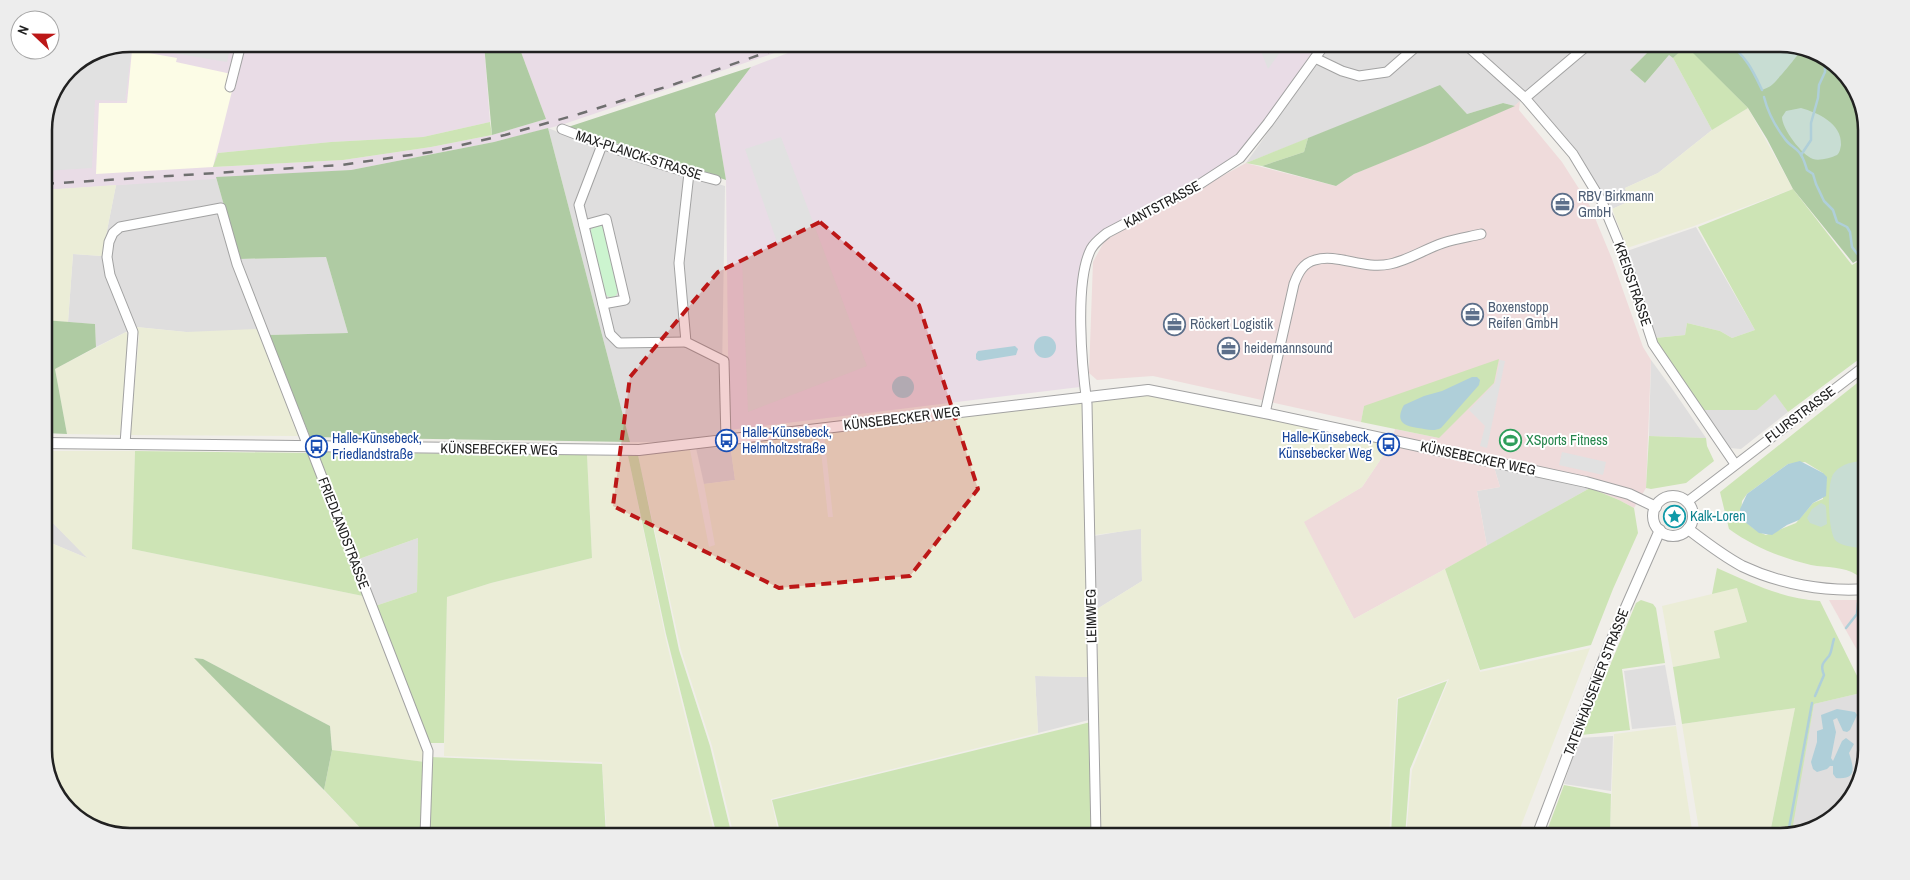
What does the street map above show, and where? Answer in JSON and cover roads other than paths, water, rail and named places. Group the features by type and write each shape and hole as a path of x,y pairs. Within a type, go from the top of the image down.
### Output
{"street":[{"path":"230,87 239,52"},
{"name":"KANTSTRASSE","path":"1086,396 1081,330 1083,283 1091,250 1096,242 1107,233 1200,184 1240,158 1319,52"},
{"path":"1315,58 1342,72 1359,76 1387,72 1410,52"},
{"name":"KREISSTRASSE","path":"1474,52 1525,98 1573,154 1602,202 1624,255 1653,344 1735,464"},
{"path":"1525,98 1580,52"},
{"name":"MAX-PLANCK-STRASSE","path":"562,129 602,145 716,180"},
{"path":"602,145 579,205 610,334 619,343 686,342 724,361 726,440"},
{"path":"686,342 679,263 689,173"},
{"name":"FRIEDLANDSTRASSE","path":"125,444 132,332 110,275 107,257 109,242 113,232 120,227 221,208 237,264 306,441 310,446 428,751 425,828"},
{"path":"584,224 606,219 625,300 603,304"},
{"path":"1265,413 1294,284 1298,272 1304,266 1312,260 1329,258 1368,266 1391,264 1409,259 1444,243 1481,234"},
{"name":"FLURSTRASSE","path":"1735,464 1857,372"},
{"name":"KÜNSEBECKER WEG","path":"53,444 639,450 1148,390 1265,413 1586,482 1629,494 1656,507"},
{"name":"LEIMWEG","path":"1086,396 1096,828"},
{"path":"1687,502 1735,464"},
{"path":"1669,496 1676,496 1687,502 1693,512 1692,524 1684,533 1671,535 1660,530 1654,520 1656,507 1663,499 1669,496"},
{"path":"1688,528 1715,549 1742,566 1778,579 1820,588 1858,588"},
{"name":"TATENHAUSENER STRASSE","path":"1540,828 1609,646 1660,530"}],"water":[{"path":"1045,336 1053,339 1056,347 1053,355 1045,358 1037,355 1034,347 1037,339"},
{"path":"1015,346 1018,349 1016,355 979,361 976,359 978,351"},
{"path":"903,376 911,379 914,387 911,395 903,398 895,395 892,387 895,379"},
{"path":"1472,377 1477,377 1480,380 1479,385 1441,428 1435,430 1413,427 1402,422 1400,415 1404,405 1424,396 1442,391"},
{"path":"1800,461 1827,477 1826,496 1813,503 1799,520 1772,535 1759,533 1745,522 1741,516 1740,509 1747,494 1788,464"},
{"path":"1837,709 1855,712 1857,715 1850,730 1847,732 1843,731 1837,718 1833,720 1836,732 1831,758 1833,761 1842,741 1846,738 1854,744 1849,753 1853,768 1852,772 1848,777 1843,778 1836,778 1833,774 1833,766 1817,772 1813,769 1811,762 1817,742 1817,731 1823,729 1821,715"}],"waterway":[{"path":"1738,52 1752,70 1762,90"},
{"path":"1801,155 1811,140 1811,123 1818,98 1819,85 1825,68"},
{"path":"1764,97 1775,124 1787,141 1801,154 1807,170 1813,174 1824,201 1833,210 1837,222 1847,227 1850,232 1852,247 1857,254"},
{"path":"1846,628 1857,614 1858,606"},
{"path":"1815,696 1824,675 1823,664 1830,654 1834,639"},
{"path":"1789,827 1812,703"}],"railway":[{"path":"53,183 341,165 431,152 505,135 579,114 768,52"}],"place":[{"name":"RBV Birkmann GmbH","path":"1562,204"},
{"name":"Boxenstopp Reifen GmbH","path":"1472,315"},
{"name":"Röckert Logistik","path":"1174,324"},
{"name":"heidemannsound","path":"1228,348"},
{"name":"Halle-Künsebeck, Helmholtzstraße","path":"726,440"},
{"name":"XSports Fitness","path":"1510,440"},
{"name":"Halle-Künsebeck, Künsebecker Weg","path":"1388,445"},
{"name":"Halle-Künsebeck, Friedlandstraße","path":"316,446"},
{"name":"Kalk-Loren","path":"1674,516"}]}
